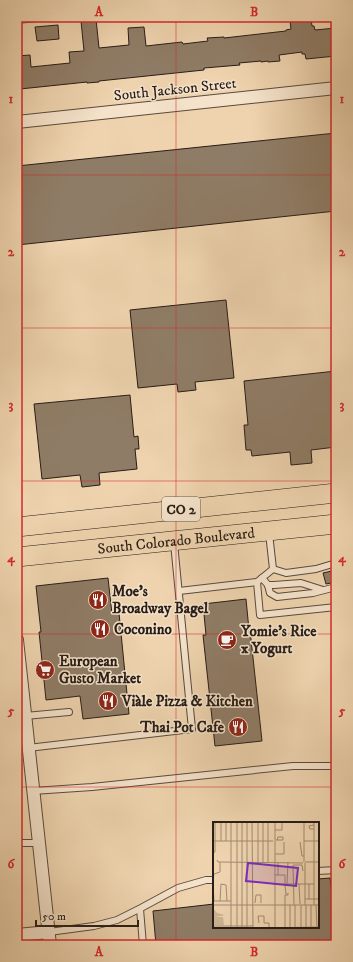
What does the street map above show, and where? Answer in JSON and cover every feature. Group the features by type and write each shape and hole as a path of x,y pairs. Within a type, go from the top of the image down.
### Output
{"main road":[{"name":"South Colorado Boulevard","path":"17,527 336,492"},
{"name":"South Colorado Boulevard","path":"17,557 336,524"}],"street":[{"name":"South Jackson Street","path":"17,122 336,88"},
{"path":"17,640 50,945"},
{"path":"17,935 49,932"}],"lane":[{"path":"17,20 47,17"},
{"path":"269,532 273,569"},
{"path":"28,748 192,729 174,541"},
{"path":"273,569 286,573 316,569 336,563"},
{"path":"179,591 256,582 273,569"},
{"path":"262,578 268,585 270,593 277,597 313,593 336,587"},
{"path":"256,582 260,615 336,607"},
{"path":"268,585 274,586 301,583 325,590"},
{"path":"25,716 69,712"},
{"path":"33,791 99,786 293,766 336,766"},
{"path":"17,843 39,843"},
{"path":"319,871 336,870"},
{"path":"49,932 94,926 117,920 178,888 206,880 213,880"},
{"path":"140,909 143,945"}],"building":[{"path":"96,19 99,48 129,45 128,28 144,27 146,46 182,42 183,44 208,41 207,38 224,38 286,31 291,29 290,21 311,19 312,26 314,26 315,30 336,28 336,56 306,59 305,54 302,54 302,52 279,55 280,61 239,63 240,65 204,68 204,70 20,89 19,85 17,85 17,56 30,55 31,67 70,63 69,52 84,51 81,21"},
{"path":"58,25 59,39 37,41 35,27"},
{"path":"336,133 336,211 17,245 17,166"},
{"path":"226,300 234,378 195,382 196,390 178,392 177,384 138,388 130,310"},
{"path":"336,371 336,447 311,450 312,463 291,465 290,452 252,456 251,450 246,450 244,425 248,425 244,381"},
{"path":"130,395 134,437 138,436 139,449 135,449 137,469 99,473 100,485 82,487 80,475 42,479 34,404"},
{"path":"336,570 336,582 326,584 323,573"},
{"path":"108,578 112,614 119,613 129,714 83,719 80,696 46,700 36,586"},
{"path":"246,599 262,741 215,746 203,635 206,635 203,604"},
{"path":"330,878 332,894 336,894 336,945 156,945 153,911 213,904 213,928 319,928 319,879"}],"place":[{"name":"Moe's Broadway Bagel","path":"98,600"},
{"name":"Coconino","path":"100,629"},
{"name":"Yomie's Rice x Yogurt","path":"227,640"},
{"name":"European Gusto Market","path":"45,670"},
{"name":"Viàle Pizza & Kitchen","path":"108,701"},
{"name":"Thai Pot Cafe","path":"238,727"}]}
